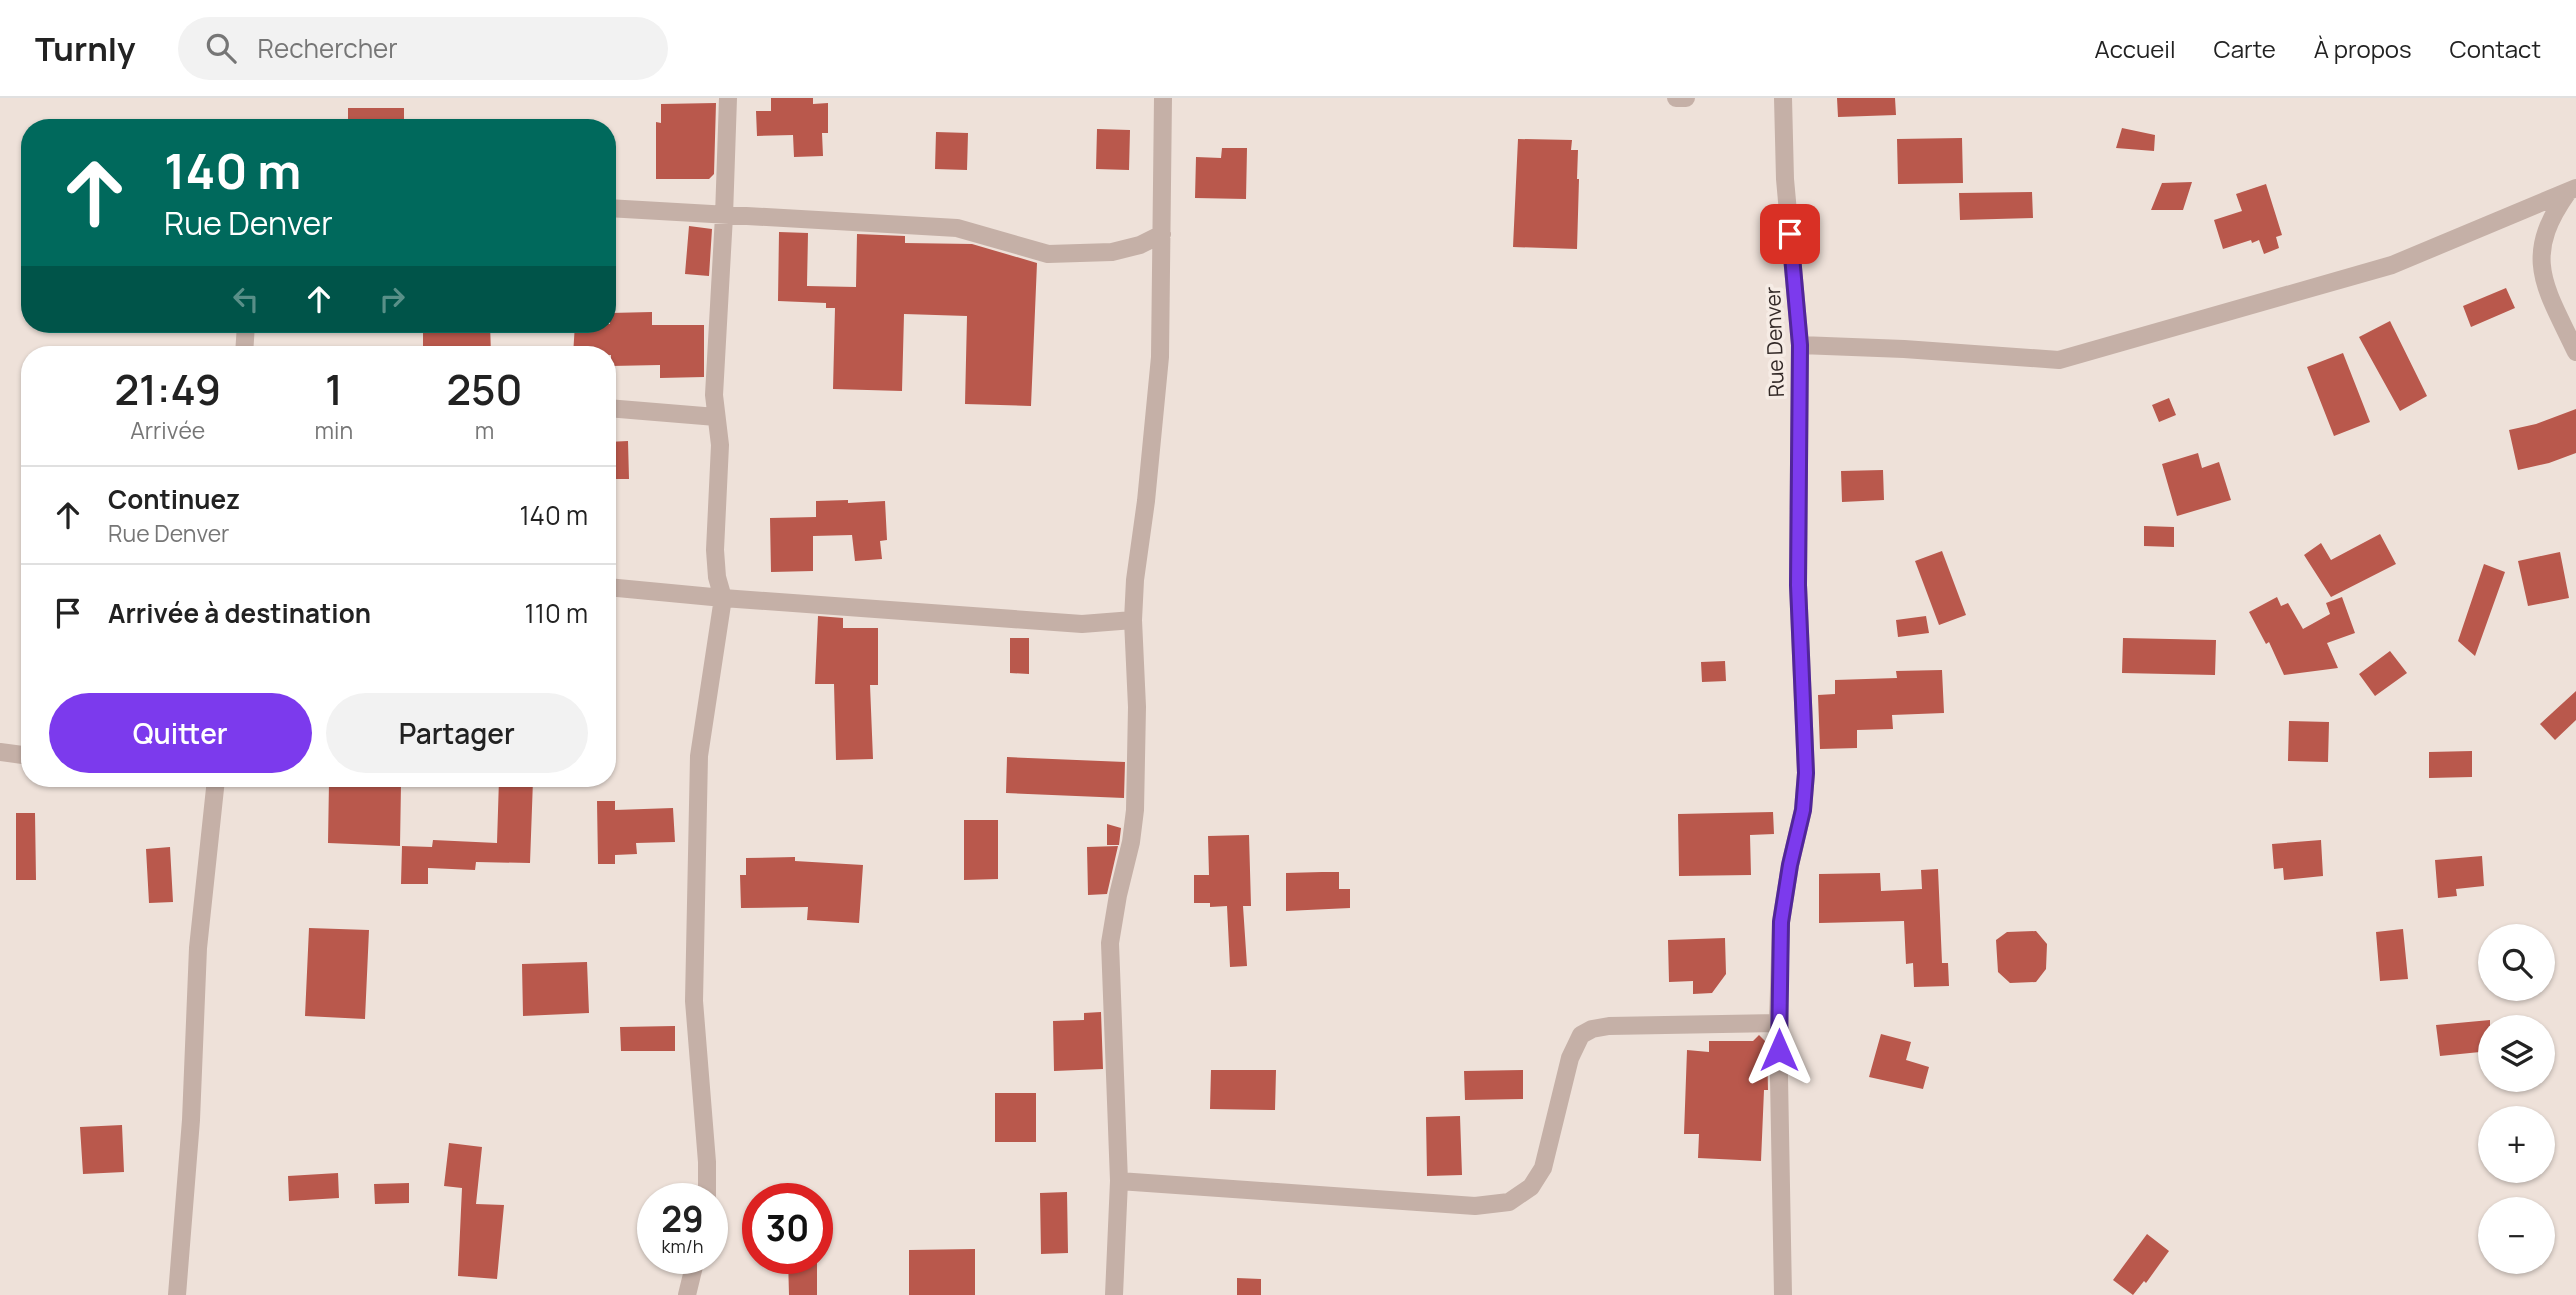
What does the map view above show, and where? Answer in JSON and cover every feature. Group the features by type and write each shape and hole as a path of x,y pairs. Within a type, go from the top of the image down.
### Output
{"street":[{"path":"707,1183 694,1001 699,755 723,598 717,577 715,550 720,445 714,395 728,98"},
{"path":"1114,1295 1119,1181 1110,943 1135,810 1137,707 1133,620 1160,357 1163,98"},
{"path":"1676,98 1686,98"},
{"name":"Rue Denver","path":"1783,98 1785,179 1800,345 1798,585 1806,773 1803,810 1790,865 1781,922 1778,1023 1783,1295"},
{"path":"1800,345 2059,360 2392,265 2572,190"},
{"path":"2572,190 2550,216 2542,237 2540,257 2553,304 2576,352"},
{"path":"616,209 957,228 1048,254 1112,253 1140,245 1162,234"},
{"path":"616,409 716,417"},
{"path":"616,588 1082,624 1133,620"},
{"path":"0,752 21,755"},
{"path":"177,1295 191,1120 198,948 215,787"},
{"path":"1119,1181 1475,1206 1508,1202 1531,1187 1543,1168 1570,1058 1581,1035 1592,1029 1609,1026 1778,1023"},
{"path":"687,1295 692,1274"}],"building":[{"path":"771,98 813,98 813,104 828,103 828,133 822,133 823,156 794,157 793,135 757,136 756,111 771,111"},
{"path":"1837,98 1895,98 1896,115 1838,117"},
{"path":"716,103 714,174 709,179 656,179 656,122 661,123 661,104"},
{"path":"348,108 404,108 404,119 348,119"},
{"path":"2122,128 2155,135 2154,151 2116,148"},
{"path":"1097,129 1130,130 1129,170 1096,169"},
{"path":"936,132 968,133 967,170 935,169"},
{"path":"1962,138 1963,183 1898,184 1897,139"},
{"path":"1518,139 1572,140 1571,150 1578,150 1577,249 1513,247"},
{"path":"1222,148 1247,148 1246,199 1195,198 1196,157 1221,158"},
{"path":"2192,182 2183,210 2151,210 2162,183"},
{"path":"2266,184 2282,235 2276,237 2279,248 2264,254 2259,240 2252,243 2251,240 2223,249 2214,220 2242,211 2236,194"},
{"path":"2032,192 2033,218 1960,220 1959,193"},
{"path":"689,226 712,229 709,276 685,274"},
{"path":"779,232 808,233 807,286 856,287 857,234 905,236 905,243 972,244 1037,263 1031,406 965,404 967,316 904,314 902,391 833,389 835,308 826,308 826,303 778,301"},
{"path":"2506,288 2515,308 2471,327 2463,306"},
{"path":"652,312 652,325 704,325 704,377 660,378 660,365 616,366 616,346 574,346 574,333 616,333 616,313"},
{"path":"2390,321 2427,396 2400,411 2359,337"},
{"path":"423,333 490,333 491,346 423,346"},
{"path":"2343,353 2370,422 2334,436 2307,367"},
{"path":"2169,398 2176,415 2159,422 2152,405"},
{"path":"2576,409 2576,453 2518,470 2509,430 2536,424"},
{"path":"628,441 629,479 616,479 616,442"},
{"path":"2198,453 2202,468 2219,462 2231,500 2177,516 2162,464"},
{"path":"1883,470 1884,500 1842,502 1841,471"},
{"path":"848,500 848,503 885,501 887,540 880,541 882,559 855,561 852,535 813,536 813,571 771,572 770,518 816,517 816,501"},
{"path":"2144,526 2174,527 2174,547 2144,546"},
{"path":"2380,534 2396,564 2331,597 2304,555 2321,543 2331,560"},
{"path":"1942,551 1966,615 1939,625 1915,561"},
{"path":"2560,552 2569,598 2528,606 2518,561"},
{"path":"2484,564 2505,572 2475,656 2458,641"},
{"path":"2277,597 2281,606 2288,603 2303,629 2330,614 2326,603 2342,597 2355,633 2327,643 2338,668 2284,675 2269,642 2266,644 2249,612"},
{"path":"818,616 843,618 843,628 878,628 878,685 870,685 873,759 836,760 834,684 815,684"},
{"path":"1926,616 1929,633 1898,637 1896,620"},
{"path":"1010,638 1029,638 1029,674 1010,673"},
{"path":"2123,638 2216,640 2215,675 2122,673"},
{"path":"2390,651 2407,673 2375,696 2359,674"},
{"path":"1725,661 1726,681 1702,682 1701,662"},
{"path":"1942,670 1944,713 1892,715 1893,729 1857,730 1857,748 1820,749 1818,695 1835,694 1835,680 1897,678 1896,671"},
{"path":"2576,691 2576,720 2555,740 2540,724"},
{"path":"2289,721 2329,722 2328,762 2288,761"},
{"path":"2472,751 2472,777 2429,778 2429,752"},
{"path":"1007,757 1125,762 1124,798 1006,793"},
{"path":"329,787 401,787 400,846 328,843"},
{"path":"499,787 533,787 530,863 476,862 475,870 428,868 428,884 401,884 402,846 432,847 433,840 497,843"},
{"path":"597,801 615,801 615,810 673,808 675,842 636,843 637,854 615,855 615,864 598,864"},
{"path":"1773,812 1774,834 1750,835 1751,875 1679,876 1678,814"},
{"path":"16,813 35,813 36,880 16,880"},
{"path":"964,820 998,820 998,879 964,880"},
{"path":"1107,824 1121,828 1119,845 1107,845"},
{"path":"1249,835 1251,906 1243,906 1247,966 1230,967 1227,906 1210,907 1210,903 1194,903 1194,875 1209,875 1208,836"},
{"path":"2321,840 2323,876 2284,880 2283,868 2274,869 2272,844"},
{"path":"1118,846 1107,894 1088,895 1087,847"},
{"path":"170,847 173,902 149,903 146,849"},
{"path":"2482,856 2484,886 2456,889 2457,896 2438,898 2435,860"},
{"path":"795,857 795,861 863,865 859,923 807,920 808,907 741,908 740,875 746,875 746,858"},
{"path":"1938,869 1942,963 1948,963 1949,986 1914,987 1913,963 1906,964 1904,921 1819,923 1819,874 1880,873 1881,891 1922,889 1921,870"},
{"path":"1339,872 1339,889 1350,889 1350,908 1286,911 1286,873"},
{"path":"309,928 369,930 365,1019 305,1016"},
{"path":"2403,929 2408,979 2380,981 2376,932"},
{"path":"2036,931 2047,944 2046,969 2036,982 2010,983 1998,972 1996,940 2007,932"},
{"path":"1725,938 1726,974 1712,993 1693,994 1693,981 1669,982 1668,940"},
{"path":"587,962 589,1013 523,1016 522,964"},
{"path":"1101,1012 1103,1069 1054,1071 1053,1021 1084,1020 1084,1013"},
{"path":"2478,1021 2478,1052 2440,1056 2436,1025"},
{"path":"675,1026 675,1051 621,1051 620,1027"},
{"path":"1881,1034 1911,1042 1906,1060 1929,1067 1923,1089 1869,1077"},
{"path":"1759,1035 1767,1043 1768,1090 1764,1090 1761,1161 1698,1158 1699,1134 1684,1134 1687,1050 1709,1052 1709,1041 1753,1041"},
{"path":"1211,1070 1276,1070 1275,1110 1210,1109"},
{"path":"1523,1070 1523,1099 1465,1100 1464,1071"},
{"path":"995,1093 1036,1093 1036,1142 995,1142"},
{"path":"1460,1116 1462,1175 1427,1176 1426,1117"},
{"path":"122,1125 124,1172 83,1174 80,1127"},
{"path":"449,1143 482,1147 476,1204 504,1205 497,1279 458,1276 462,1188 444,1186"},
{"path":"338,1173 339,1198 289,1201 288,1176"},
{"path":"409,1183 409,1203 375,1204 374,1184"},
{"path":"1067,1192 1068,1253 1041,1254 1040,1193"},
{"path":"2147,1234 2169,1251 2146,1283 2144,1281 2133,1295 2113,1280"},
{"path":"975,1249 975,1295 909,1295 909,1250"},
{"path":"788,1274 817,1274 817,1295 789,1295"},
{"path":"1237,1278 1261,1279 1261,1295 1237,1295"}],"route":[{"path":"1779,1050 1781,922 1790,865 1803,810 1806,773 1798,585 1800,345 1790,234"}]}
